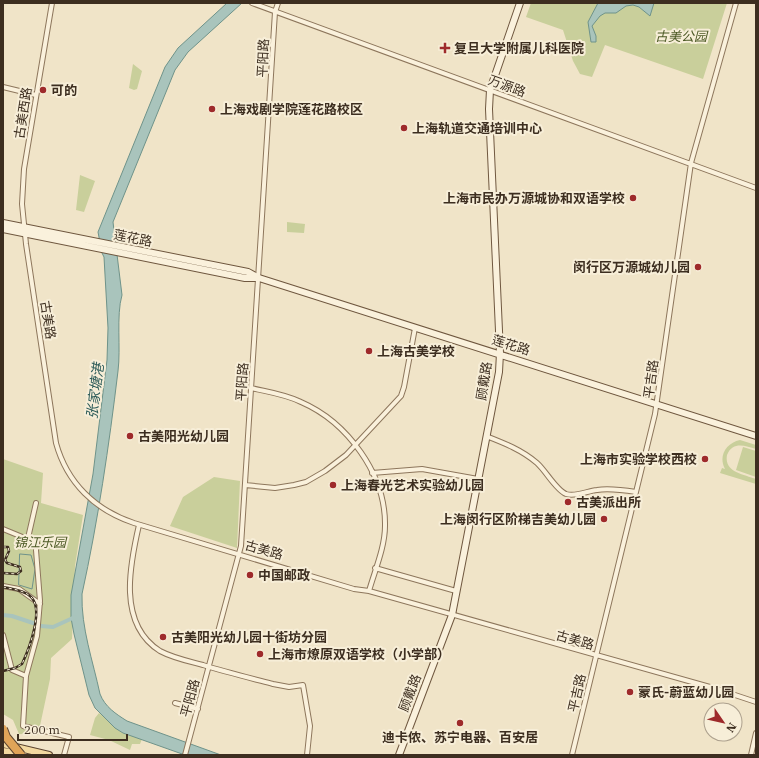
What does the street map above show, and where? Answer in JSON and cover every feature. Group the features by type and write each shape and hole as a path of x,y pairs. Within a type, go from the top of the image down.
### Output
{"highway":[{"path":"3,729 6,737 21,755"}],"main road":[{"name":"顾戴路","path":"399,755 452,615 498,372 500,353 488,128 490,90 520,3"},
{"name":"莲花路","path":"3,222 98,242 118,249 245,278 259,278 658,403 756,436"},
{"name":"莲花路","path":"3,229 100,249 118,249"},
{"path":"3,744 49,755"},
{"path":"3,751 25,755"}],"street":[{"name":"古美西路","path":"24,227 22,204 23,178 52,3"},
{"name":"万源路","path":"252,3 756,188"},
{"name":"平阳路","path":"185,755 240,554 276,12 278,3"},
{"name":"平吉路","path":"572,755 658,403 691,163 736,3"},
{"path":"3,87 36,95"},
{"name":"古美路","path":"24,227 56,443 69,475 86,495 102,508 117,517 139,524 354,588 716,689 756,702"},
{"path":"245,485 275,488 306,482 336,464 401,396 415,328"},
{"path":"251,388 289,397 314,409 334,422 356,444 372,473 382,502 385,519 385,534 369,591"},
{"path":"486,436 509,445 528,455 547,473 562,492 566,494 576,495 606,489 636,492"},
{"path":"372,473 422,469 478,479"},
{"path":"28,538 36,503"},
{"path":"139,524 130,560 129,582 131,604 139,627 152,644 164,653 273,684 289,686 303,685 310,726 307,755"},
{"path":"3,529 37,543 36,550 40,604 37,636 26,676 23,726 68,737 64,755"},
{"path":"375,568 456,591"},
{"path":"3,586 19,590 40,604"},
{"path":"3,634 12,670 26,676"},
{"path":"176,703 198,709"},
{"path":"751,755 756,733"}],"green space":[{"name":"古美公园","path":"531,3 727,3 703,79 605,45 592,77 580,74 573,61 563,30 526,17"},
{"path":"133,64 142,71 137,89 134,90 129,88"},
{"path":"80,175 95,181 84,212 76,210"},
{"path":"287,222 305,224 304,233 287,232"},
{"path":"740,440 756,445 756,449 736,446 727,455 728,465 731,469 740,474 756,479 756,484 720,473 722,468 725,469 722,459 727,447"},
{"path":"743,447 756,451 756,477 736,470"},
{"name":"锦江乐园","path":"3,459 43,473 41,503 83,515 75,566 72,639 51,658 50,679 38,735 19,734 13,720 3,714"},
{"path":"214,477 240,481 237,548 170,526 183,497"},
{"path":"99,713 123,733 142,739 140,744 132,744 130,750 109,740 90,735 95,718"}],"water":[{"path":"227,3 242,3 188,52 175,70 113,222 122,295 119,312 119,362 103,483 82,594 85,632 102,699 111,710 127,721 221,755 185,755 123,733 115,728 95,708 89,695 74,634 71,618 71,595 93,474 107,360 108,328 104,257 98,232 165,67 178,48"},
{"path":"598,3 654,3 650,16 639,7 633,5 626,6 616,13 605,13 600,16 592,26 596,36 596,42 591,42 588,22"}],"waterway":[{"path":"20,554 31,555 35,569 32,589 19,585 20,554"},
{"path":"3,615 12,616 33,623"},
{"path":"41,626 53,627 75,617"}],"railway":[{"path":"3,547 8,547 9,551 5,560 7,563 20,567 21,571 17,574 3,573"},
{"path":"3,587 24,592 30,596 34,602 36,610 36,619 32,639 22,664 15,668 3,671"}],"place":[{"name":"复旦大学附属儿科医院","path":"445,48"},
{"name":"可的","path":"43,90"},
{"name":"上海戏剧学院莲花路校区","path":"212,109"},
{"name":"上海轨道交通培训中心","path":"404,128"},
{"name":"上海市民办万源城协和双语学校","path":"633,198"},
{"name":"闵行区万源城幼儿园","path":"698,267"},
{"name":"上海古美学校","path":"369,351"},
{"name":"古美阳光幼儿园","path":"130,436"},
{"name":"上海市实验学校西校","path":"705,459"},
{"name":"上海春光艺术实验幼儿园","path":"333,485"},
{"name":"古美派出所","path":"568,502"},
{"name":"上海闵行区阶梯吉美幼儿园","path":"604,519"},
{"name":"中国邮政","path":"250,575"},
{"name":"古美阳光幼儿园十街坊分园","path":"163,637"},
{"name":"上海市燎原双语学校（小学部）","path":"260,654"},
{"name":"蒙氏-蔚蓝幼儿园","path":"630,692"},
{"name":"迪卡侬、苏宁电器、百安居","path":"460,723"}],"water label":[{"name":"张家塘港","path":"95,391"}]}
